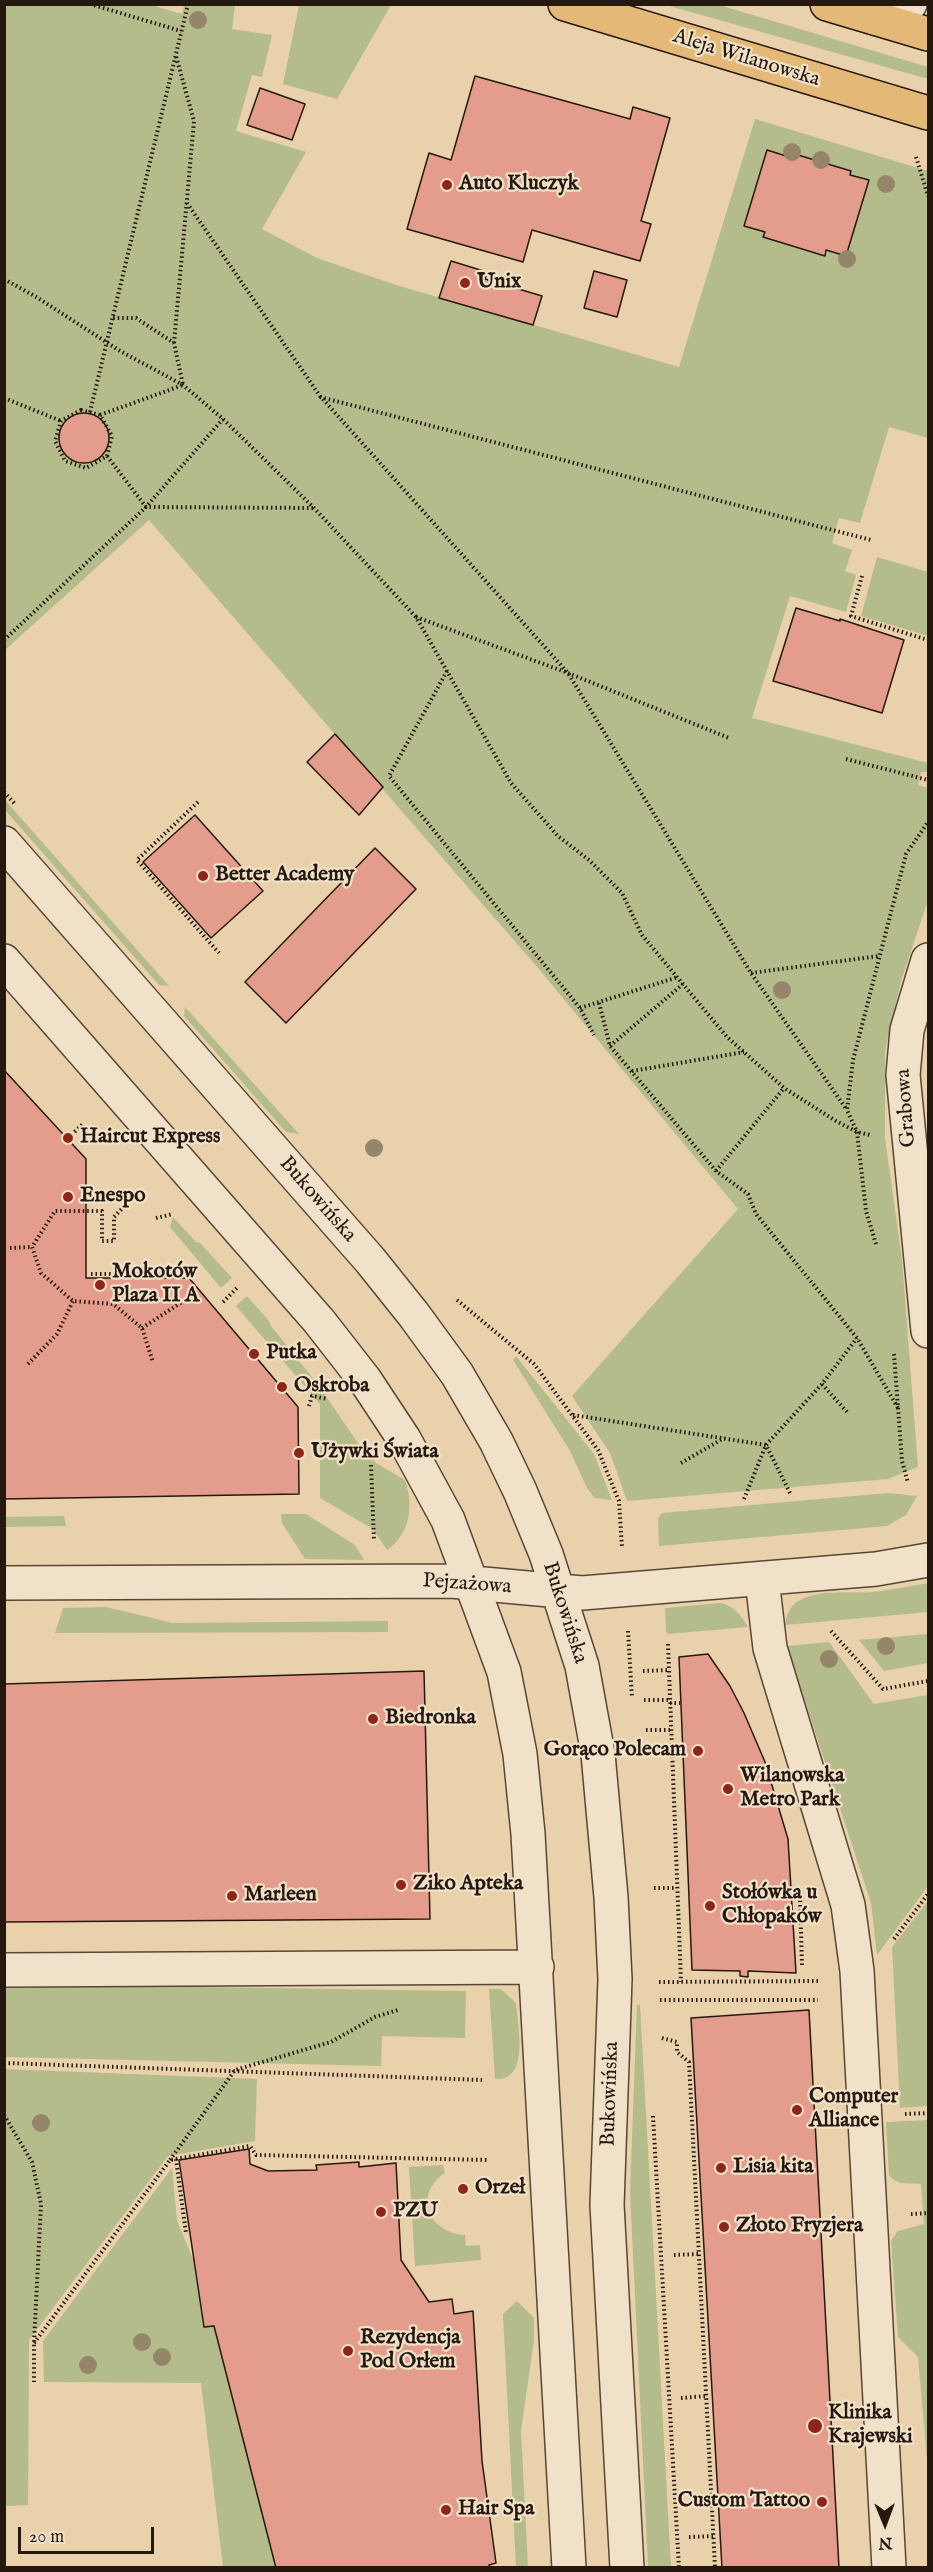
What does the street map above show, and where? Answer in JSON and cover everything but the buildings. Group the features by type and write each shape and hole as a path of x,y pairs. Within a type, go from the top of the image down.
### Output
{"main road":[{"name":"Aleja Wilanowska","path":"565,4 928,113"},
{"path":"827,4 928,34"}],"street":[{"path":"875,18 910,4"},
{"name":"Bukowińska","path":"4,843 370,1260 414,1315 457,1374 495,1441 530,1514 560,1591 582,1666 598,1754 611,1897 615,1979 608,2205 627,2568"},
{"path":"4,960 290,1287 365,1380 416,1459 448,1520 504,1672 520,1754 528,1834 569,2568"},
{"name":"Grabowa","path":"928,960 907,1030 903,1075 918,1136 920,1232 928,1330"},
{"name":"Pejzażowa","path":"4,1583 450,1581 582,1593 876,1569 928,1560"},
{"path":"762,1578 770,1648 845,1896 857,1971 889,2568"},
{"path":"4,1970 537,1967"}],"path":[{"path":"90,4 182,31"},
{"path":"90,412 188,4"},
{"path":"176,55 194,121 174,343 183,385"},
{"path":"916,158 928,196"},
{"path":"186,203 320,396 568,673 751,973 847,1110"},
{"path":"4,279 183,385 223,419 314,508 416,617 512,783 558,836 589,860 622,893 642,935 728,1038 784,1088 857,1132 875,1136"},
{"path":"113,318 136,318 174,343"},
{"path":"100,415 112,436 107,456 86,468 65,460 55,441 61,421 81,410 100,415 183,385"},
{"path":"320,396 871,540"},
{"path":"4,398 61,421"},
{"path":"4,640 146,507 223,419"},
{"path":"107,456 146,507"},
{"path":"146,507 314,508"},
{"path":"862,576 851,616 928,640"},
{"path":"416,617 568,673 729,738"},
{"path":"447,671 389,776 580,1008 594,1035"},
{"path":"846,759 928,780"},
{"path":"198,802 137,860 219,953"},
{"path":"751,973 879,956"},
{"path":"580,1008 678,977"},
{"path":"610,1046 683,984"},
{"path":"599,1003 610,1046 716,1171 748,1194 756,1214 857,1338 900,1411"},
{"path":"632,1071 745,1052"},
{"path":"716,1171 784,1088"},
{"path":"68,1138 84,1123"},
{"path":"32,1247 55,1211 102,1211 102,1241 114,1241 114,1217 137,1193"},
{"path":"10,1248 32,1247"},
{"path":"32,1247 41,1273 73,1301 113,1304 142,1328 153,1362"},
{"path":"91,1274 185,1274 194,1266"},
{"path":"223,1302 238,1287"},
{"path":"451,1295 534,1364 598,1450 619,1501 622,1548"},
{"path":"28,1364 57,1334 73,1301"},
{"path":"142,1328 182,1302"},
{"path":"744,1499 766,1444 822,1384 857,1338"},
{"path":"822,1384 848,1412"},
{"path":"309,1406 312,1396 328,1398"},
{"path":"572,1415 766,1444"},
{"path":"681,1463 724,1438"},
{"path":"766,1444 791,1495"},
{"path":"370,1458 374,1531"},
{"path":"905,1472 908,1483"},
{"path":"831,1631 883,1689 928,1681"},
{"path":"668,1644 681,1982"},
{"path":"643,1671 669,1670"},
{"path":"644,1700 680,1703"},
{"path":"646,1730 672,1730"},
{"path":"654,1888 676,1888"},
{"path":"800,1892 802,1965"},
{"path":"892,1941 928,1894"},
{"path":"659,1982 821,1981"},
{"path":"660,2000 823,2000"},
{"path":"34,2343 235,2070 331,2042 375,2017 409,2007"},
{"path":"662,2038 677,2042 677,2052 689,2062 716,2568"},
{"path":"4,2063 483,2080"},
{"path":"900,2114 928,2113"},
{"path":"4,2115 32,2162 42,2204 34,2382"},
{"path":"170,2160 250,2146 256,2155 489,2160"},
{"path":"177,2159 186,2233"},
{"path":"674,2255 699,2254"},
{"path":"681,2398 706,2396"},
{"path":"690,2537 714,2536"}],"green space":[{"path":"5,5 151,5 182,14 184,5 235,5 232,29 272,35 262,77 252,75 236,131 306,152 262,229 317,258 396,285 679,367 755,119 928,171 928,438 889,427 860,523 839,518 832,543 852,550 845,571 856,575 846,612 790,596 752,718 928,763 928,772 921,772 918,785 928,788 928,900 901,981 885,1051 885,1138 902,1260 918,1467 888,1479 627,1501 610,1453 572,1396 738,1209 538,968 149,520 5,650"},
{"path":"299,5 391,5 337,99 283,84"},
{"path":"666,5 719,5 928,67 928,79"},
{"path":"877,557 928,572 928,636 861,616"},
{"path":"5,800 169,986 159,985 5,810"},
{"path":"185,1007 299,1134 286,1132 184,1016"},
{"path":"173,1217 232,1278 221,1288 170,1227"},
{"path":"247,1296 316,1382 369,1459 372,1457 376,1463 405,1480 409,1499 408,1518 401,1536 387,1550 373,1529 320,1498 320,1404 236,1306"},
{"path":"516,1356 594,1454 612,1500 595,1498 587,1488 569,1449 513,1360"},
{"path":"888,1493 917,1496 906,1515 887,1526 659,1546 658,1518 662,1513"},
{"path":"281,1514 306,1514 355,1545 364,1560 305,1559 282,1523"},
{"path":"64,1516 66,1526 5,1527 5,1517"},
{"path":"928,1583 928,1612 785,1625 792,1606 810,1596 827,1593 872,1592"},
{"path":"721,1603 734,1609 748,1627 668,1634 666,1631 665,1608"},
{"path":"106,1607 173,1623 388,1621 388,1632 55,1633 63,1608"},
{"path":"928,1634 928,1663 884,1671 859,1640"},
{"path":"829,1642 874,1704 928,1695 928,1886 877,1955 871,1903 787,1646"},
{"path":"928,1901 928,2106 900,2108 892,1947"},
{"path":"5,1984 466,1991 465,2038 382,2036 381,2066 5,2057"},
{"path":"489,1989 501,1989 516,2003 519,2038 518,2062 513,2071 506,2077 495,2079"},
{"path":"637,2005 640,2005 671,2567 648,2567 630,2191"},
{"path":"5,2069 257,2079 255,2141 168,2156 29,2340 28,2505 5,2506"},
{"path":"928,2120 928,2472 918,2357 898,2337 891,2241 898,2231 924,2224 921,2184 900,2182 889,2175 886,2122"},
{"path":"443,2165 445,2173 435,2182 429,2192 427,2202 429,2212 442,2228 452,2233 465,2235 466,2246 480,2245 481,2260 415,2266 409,2167"},
{"path":"172,2168 177,2221 193,2259 204,2327 214,2326 276,2567 223,2567 201,2383 44,2382 43,2341"},
{"path":"517,2301 534,2318 534,2340 521,2431 528,2568 516,2567 503,2314"}],"place":[{"name":"Auto Kluczyk","path":"447,185"},
{"name":"Unix","path":"465,283"},
{"name":"Better Academy","path":"203,876"},
{"name":"Haircut Express","path":"68,1138"},
{"name":"Enespo","path":"68,1197"},
{"name":"Mokotów Plaza II A","path":"100,1285"},
{"name":"Putka","path":"254,1354"},
{"name":"Oskroba","path":"282,1387"},
{"name":"Używki Świata","path":"299,1453"},
{"name":"Biedronka","path":"373,1719"},
{"name":"Gorąco Polecam","path":"698,1751"},
{"name":"Wilanowska Metro Park","path":"728,1789"},
{"name":"Ziko Apteka","path":"401,1885"},
{"name":"Marleen","path":"232,1896"},
{"name":"Stołówka u Chłopaków","path":"710,1906"},
{"name":"Computer Alliance","path":"797,2110"},
{"name":"Lisia kita","path":"721,2168"},
{"name":"Orzeł","path":"463,2189"},
{"name":"PZU","path":"381,2212"},
{"name":"Złoto Fryzjera","path":"724,2227"},
{"name":"Rezydencja Pod Orłem","path":"348,2351"},
{"name":"Klinika Krajewski","path":"815,2426"},
{"name":"Custom Tattoo","path":"822,2502"},
{"name":"Hair Spa","path":"446,2510"}]}
